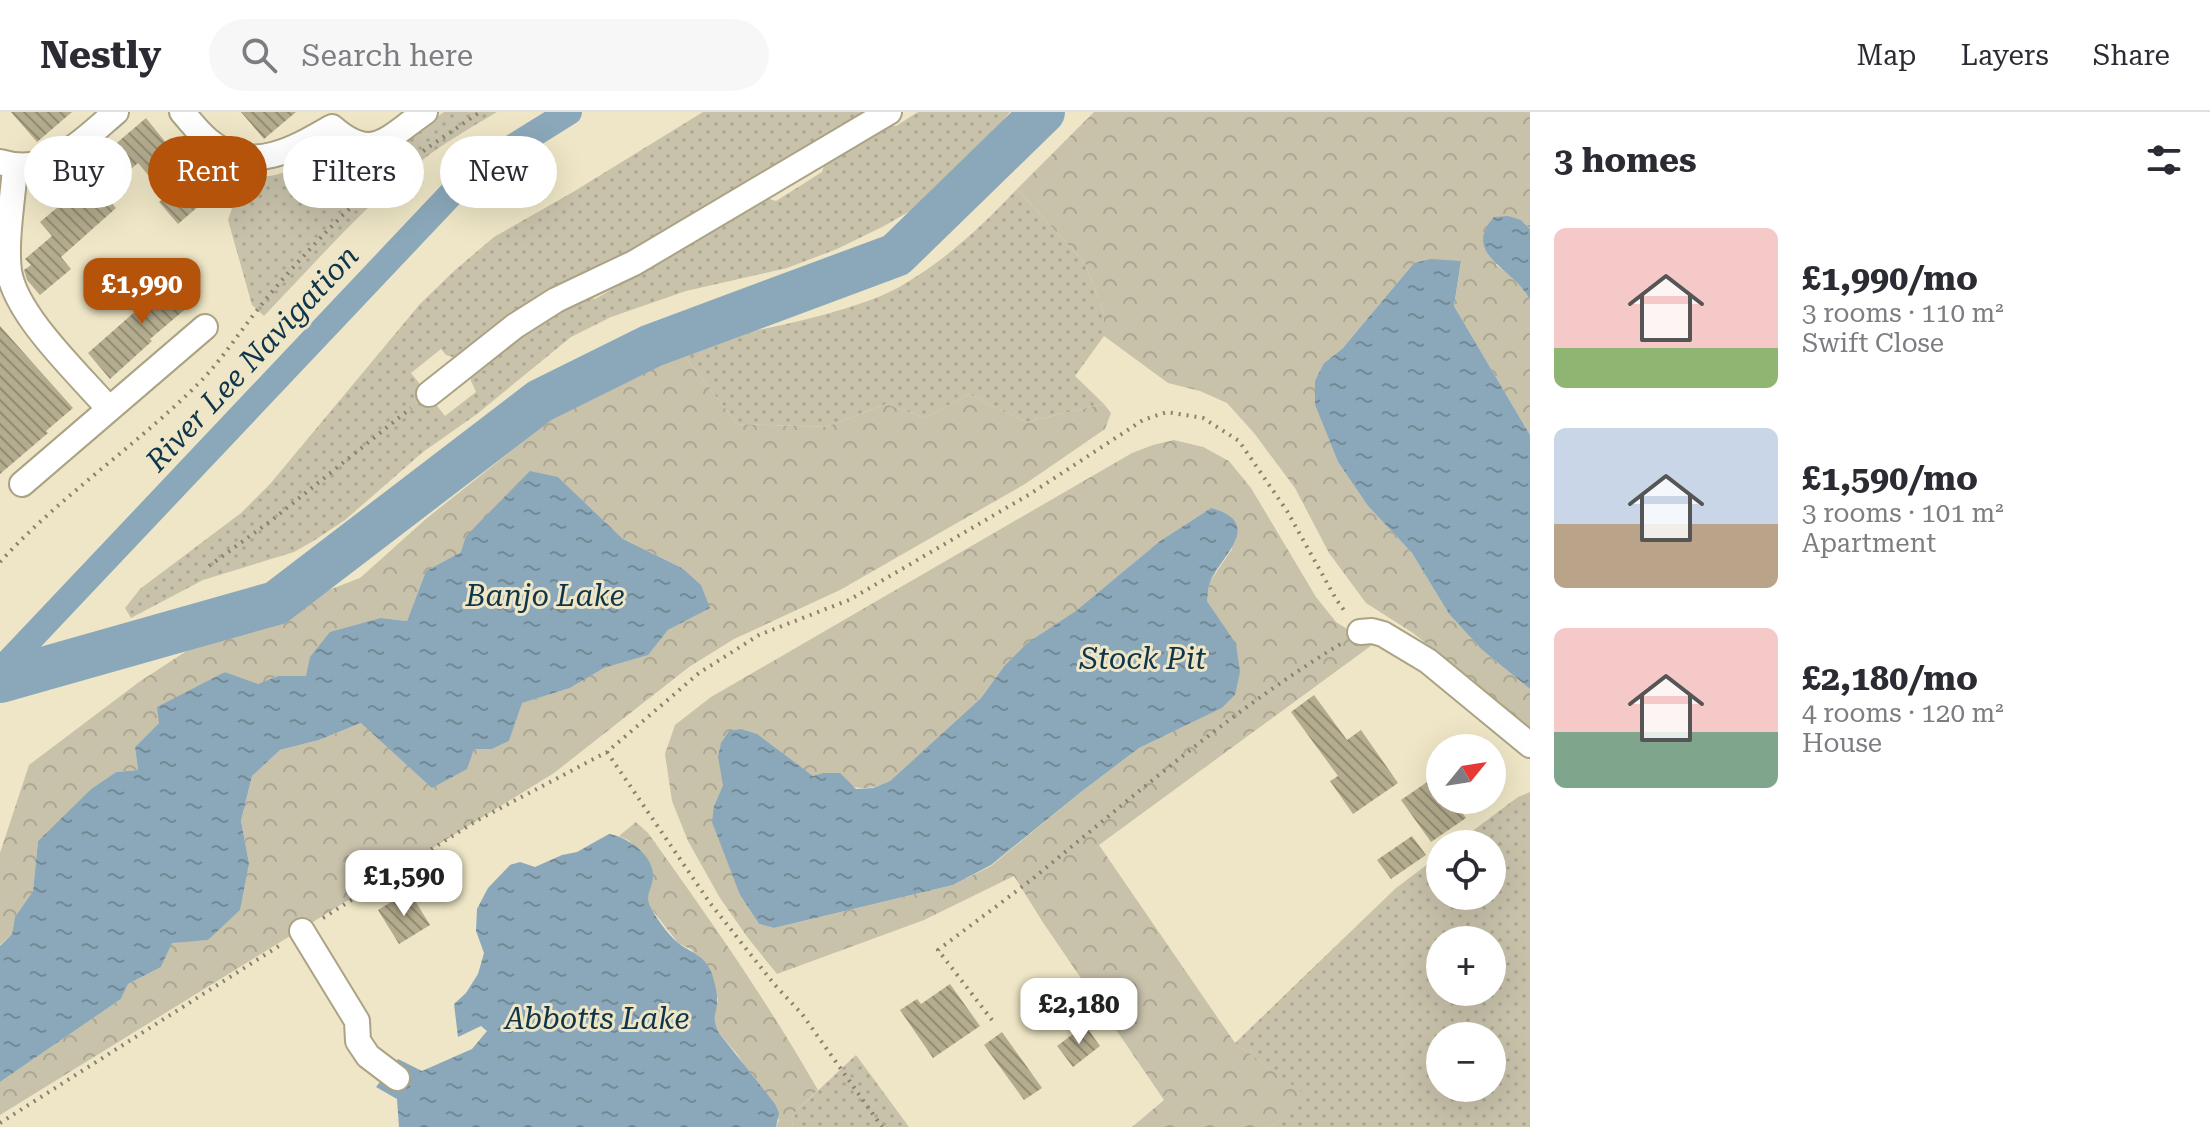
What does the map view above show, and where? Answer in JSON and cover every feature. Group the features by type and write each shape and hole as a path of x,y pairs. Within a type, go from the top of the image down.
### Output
{"street":[{"path":"109,409 29,317 14,289 9,255 8,164 35,166 58,157 116,112"},
{"path":"182,112 217,147 247,158 280,154 332,127 346,139 368,147 378,144 425,112"},
{"path":"429,394 515,326 556,300 634,263 889,112"},
{"path":"22,484 205,327"},
{"path":"1360,632 1383,634 1428,661 1530,745"},
{"path":"302,931 357,1021 358,1041 368,1056 397,1078"}],"path":[{"path":"0,562 25,534 197,385 331,227 368,192 404,163 480,112"},
{"path":"209,566 272,520 429,394"},
{"path":"0,1123 476,821 607,752 699,673 759,635 849,600 1030,494 1143,420 1167,412 1203,418 1239,441 1287,511 1336,599 1360,632 1301,668 1206,737 1033,878 938,950 992,1020"},
{"path":"607,752 710,903 774,984 802,1014 882,1127"}],"green space":[{"path":"444,112 497,112 458,136 440,136 440,147 424,159 424,136 409,136"},
{"path":"703,112 875,112 459,359 446,355 441,349 411,373 445,416 476,392 471,373 578,294 595,299 692,244 697,231 760,196 776,201 822,172 827,157 882,124 896,126 918,112 1010,112 950,182 919,206 837,249 787,268 686,291 611,317 571,337 477,414 423,452 345,520 315,540 294,552 203,580 131,618 125,608 140,589 241,513 270,484 420,304 454,271 494,237 545,208 557,208 557,201"},
{"path":"1094,112 1530,112 1530,229 1521,220 1496,265 1520,285 1530,301 1530,435 1454,306 1461,262 1414,263 1342,349 1324,363 1315,405 1338,462 1368,506 1412,553 1449,614 1481,649 1530,689 1530,727 1413,633 1366,603 1329,553 1295,488 1227,403 1200,391 1168,383 1104,336 1104,314 1085,263 1017,189"},
{"path":"283,173 283,208 369,208 264,316 252,305 228,220 232,208 267,208 267,176"},
{"path":"1017,189 1085,263 1104,314 1104,336 1075,376 1104,404 1026,422 969,394 925,418 886,404 826,427 737,424 677,346 808,319 886,294 951,252"},
{"path":"677,346 737,424 826,427 886,404 925,418 969,394 1026,422 1104,404 1111,413 1105,429 1025,484 840,590 734,639 689,667 554,773 0,1115 0,1082 121,999 128,984 161,967 172,942 208,940 249,863 241,821 252,776 280,750 319,740 361,723 474,749 492,749 509,741 521,703 570,688 604,668 647,655 668,630 709,608 682,568 623,539 558,477 461,552 426,571 407,621 381,618 307,676 278,676 259,685 225,672 159,723 135,747 138,770 116,772 91,789 38,841 33,891 15,917 12,934 0,945 0,853 29,765 139,682 211,635 360,578 427,518 579,397 621,368"},
{"path":"1174,440 1203,447 1229,461 1251,488 1316,597 1336,622 1372,645 1099,845 1235,1043 1307,1096 1271,1127 1132,1127 1164,1100 1014,876 924,920 777,974 720,898 688,841 672,801 665,754 675,725 711,697 1132,453","holes":["1211,508 1232,549 1209,583 1207,601 1220,621 1235,695 1222,708 1139,748 991,866 953,885 774,928 759,924 740,895 714,806 723,785 789,760 813,776 822,773 855,787 870,787 890,781 981,698 1005,665 1027,643 1077,611 1160,541"]},
{"path":"1530,792 1530,1127 1271,1127 1306,1096 1235,1043 1396,888 1426,866 1426,910 1506,910 1506,830 1474,830 1495,814 1506,814 1506,806"},
{"path":"636,822 648,833 736,959 818,1090 794,1113 792,1127 776,1127 779,1120 713,1021 718,999 692,950 678,943 650,907 647,897 653,879 649,862 628,840 619,836"},
{"path":"856,1055 909,1127 792,1127 794,1113"}],"water":[{"path":"1508,216 1521,220 1530,229 1530,301 1524,290 1494,262 1483,242 1485,230 1494,217"},
{"path":"1431,259 1461,261 1454,306 1530,435 1530,689 1481,649 1449,614 1412,553 1368,506 1338,462 1315,405 1315,381 1324,363 1342,349 1414,263"},
{"name":"Banjo Lake","path":"530,471 558,477 623,539 682,568 701,585 710,608 668,630 648,655 604,668 570,688 522,703 509,741 492,749 474,749 467,769 432,788 361,723 319,740 280,750 252,776 241,821 249,863 240,910 208,940 172,943 161,967 128,984 121,999 0,1082 0,946 12,934 15,917 33,891 38,841 91,789 116,772 138,770 135,747 159,723 157,707 225,672 258,684 278,676 306,676 310,657 330,632 381,618 407,621 426,571 461,552 466,536"},
{"name":"Stock Pit","path":"1211,508 1227,514 1238,531 1230,551 1210,582 1207,601 1236,644 1240,672 1235,695 1222,708 1139,748 991,865 953,885 774,928 759,924 740,895 712,822 714,806 723,785 718,757 721,743 729,731 741,729 757,734 813,776 840,773 856,789 873,788 890,781 981,698 1005,665 1027,643 1076,611 1160,541"},
{"name":"Abbotts Lake","path":"609,834 632,843 650,862 653,878 648,896 651,908 673,938 709,967 716,992 716,1027 775,1104 779,1113 776,1127 399,1127 397,1099 376,1087 398,1059 422,1071 472,1049 487,1031 481,1026 458,1037 454,1004 466,993 478,974 484,953 476,931 477,909 488,888 510,865 520,862 535,867 577,852"}],"building":[{"path":"11,112 72,112 44,136 32,136"},
{"path":"241,112 296,112 267,136 261,136"},
{"path":"146,118 160,136 148,136 148,175 138,163 132,168 132,136 125,136"},
{"path":"57,208 116,208 61,257 71,269 40,295 27,280 24,270 31,265 25,259 52,236 40,222"},
{"path":"164,208 197,208 178,224"},
{"path":"173,273 194,297 187,303 189,306 110,379 88,353 146,302 143,299"},
{"path":"0,326 73,408 0,474"},
{"path":"1314,695 1347,740 1361,730 1398,783 1353,814 1330,781 1338,776 1291,712"},
{"path":"1426,783 1426,814 1463,814 1466,818 1448,830 1426,830 1426,835 1401,800"},
{"path":"1412,836 1426,855 1391,879 1377,860"},
{"path":"409,891 430,925 399,944 378,910"},
{"path":"950,984 980,1026 933,1058 900,1010 917,999 921,1004"},
{"path":"1085,1025 1100,1046 1073,1067 1057,1046"},
{"path":"1002,1032 1042,1088 1024,1100 984,1045"}],"waterway":[{"name":"River Lee Navigation","path":"0,671 470,174 569,112"},
{"path":"0,681 276,603 540,401 651,346 896,255 1043,112"}]}
